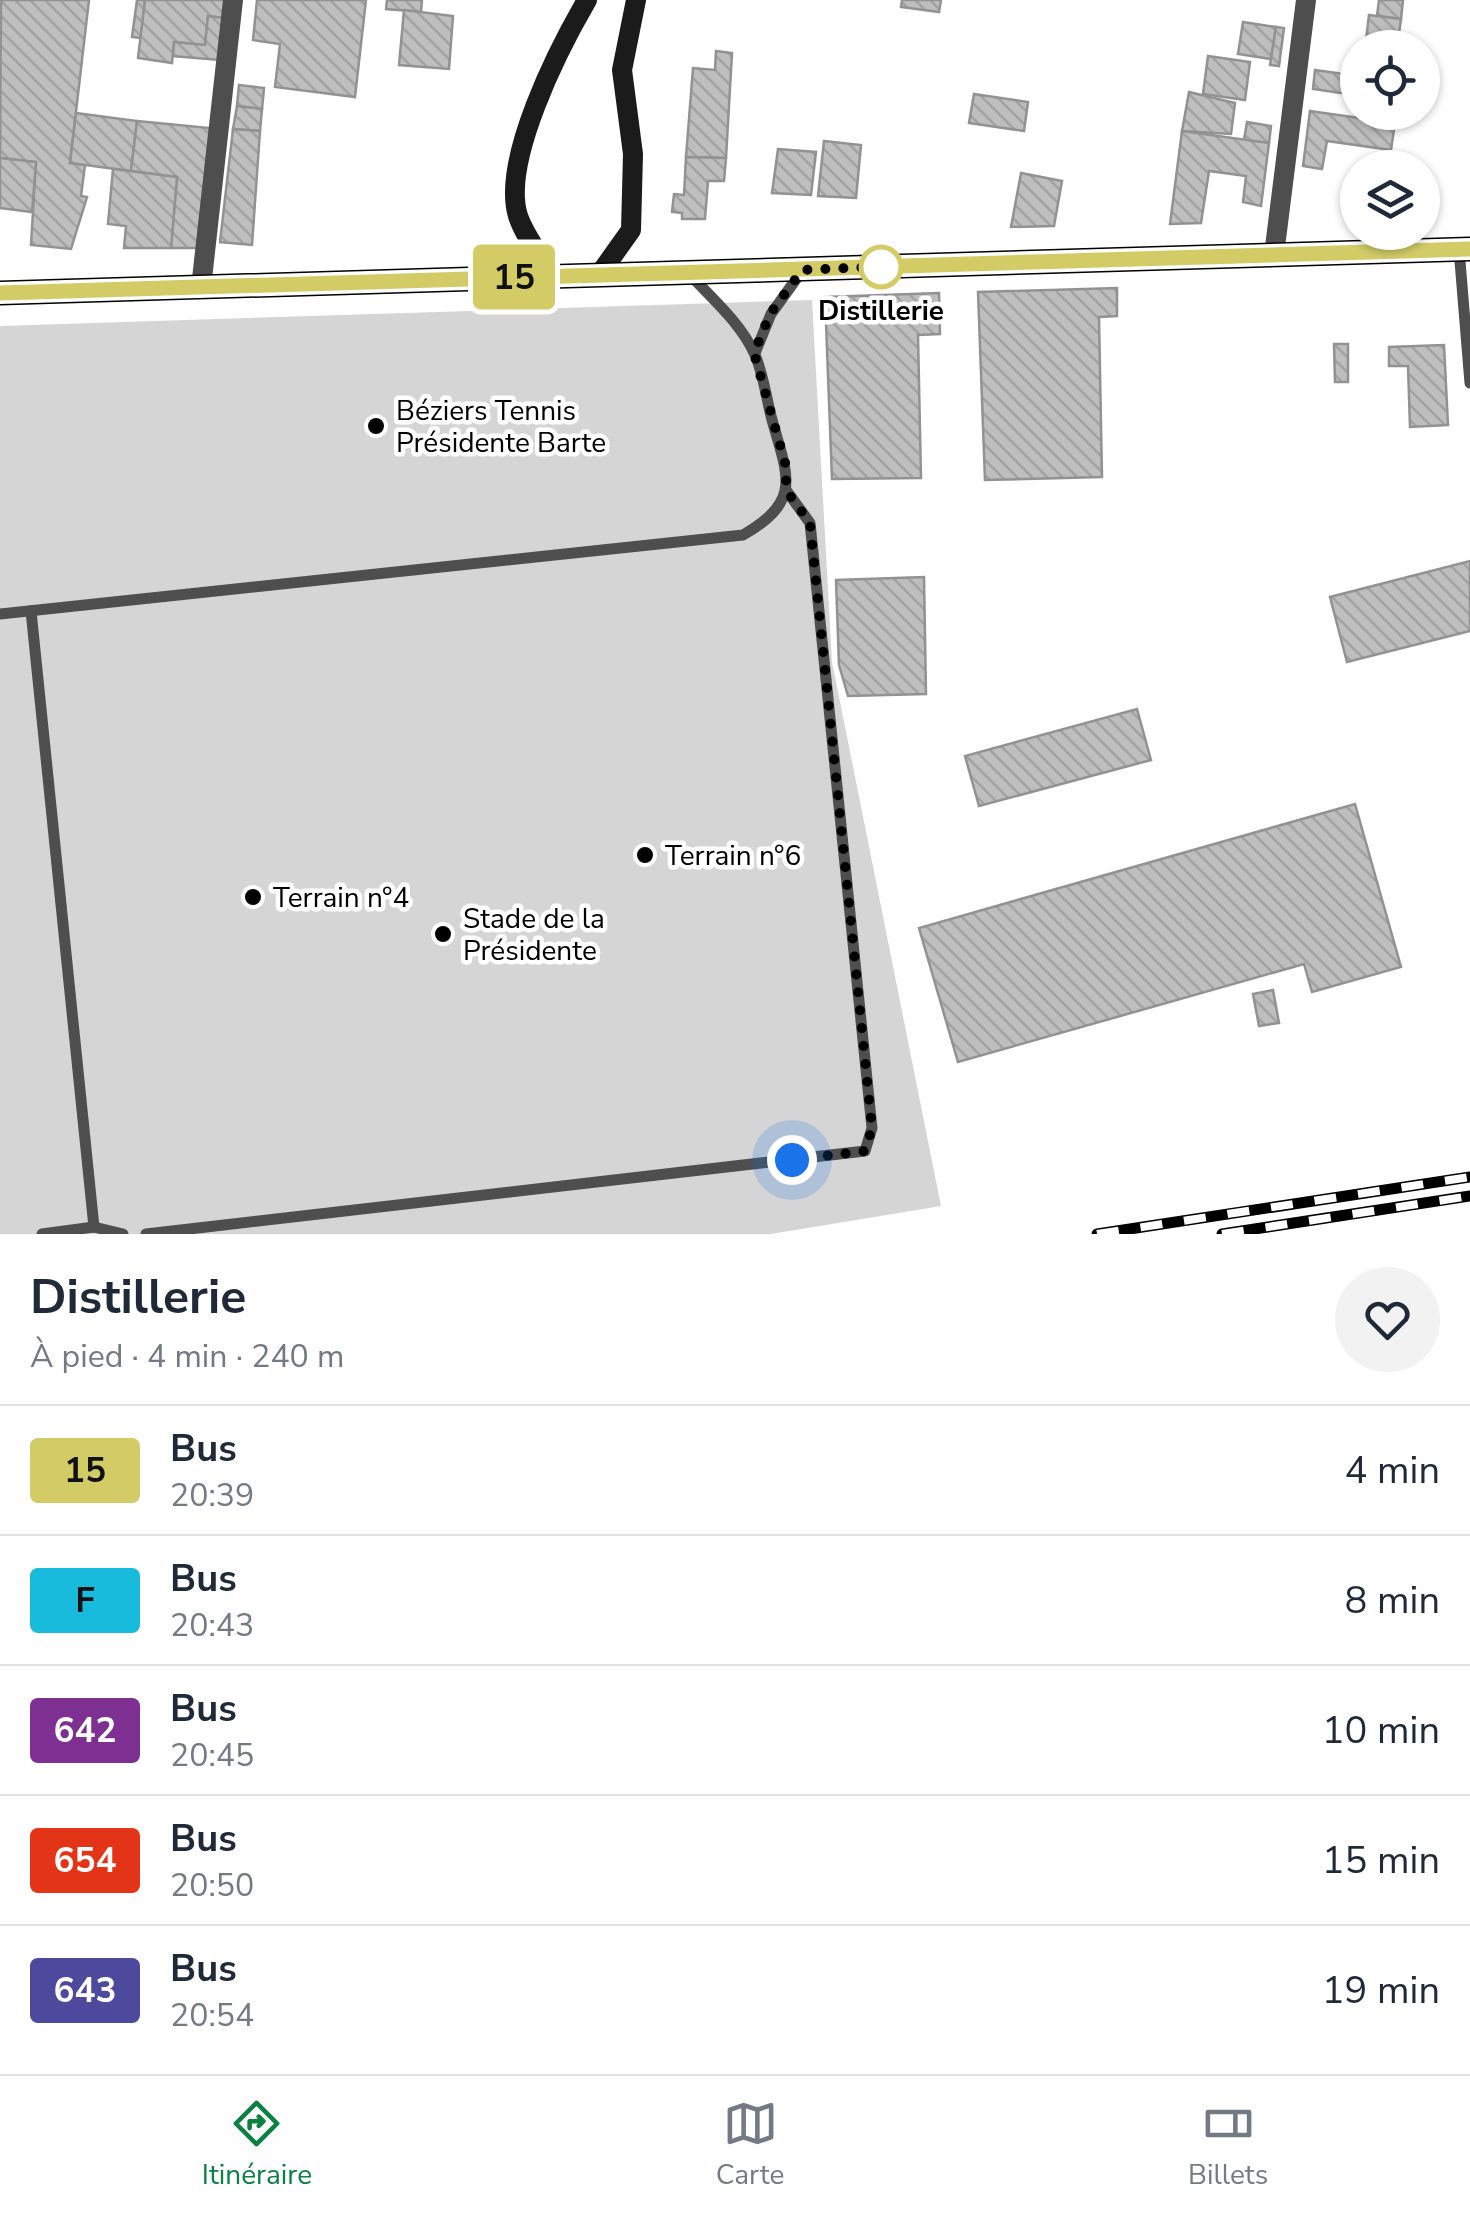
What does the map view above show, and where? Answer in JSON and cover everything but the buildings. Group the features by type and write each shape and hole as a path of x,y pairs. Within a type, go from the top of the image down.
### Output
{"main road":[{"path":"553,276 517,214 517,170 564,38 587,0"},
{"path":"600,275 632,230 633,154 622,70 636,0"},
{"path":"0,293 1464,249"}],"street":[{"path":"201,288 234,0"},
{"path":"1274,255 1306,0"}],"lane":[{"path":"1464,249 1470,383"},
{"path":"754,353 770,314 802,270"},
{"path":"0,614 743,535 771,519 786,490 786,466 754,353 729,316 688,272"},
{"path":"146,1234 865,1151 872,1128 810,523 786,490"},
{"path":"31,611 94,1227"},
{"path":"42,1234 94,1227 123,1234"}],"shaded area":[{"name":"Stade de la Présidente","path":"812,300 832,662 941,1206 771,1234 0,1234 0,326"}],"railway":[{"path":"1097,1234 1470,1177"},
{"path":"1222,1234 1470,1196"}],"bus line":[{"name":"15","path":"0,293 1470,249"}],"place":[{"name":"Distillerie","path":"881,267"},
{"name":"Béziers Tennis Présidente Barte","path":"376,426"},
{"name":"Terrain n°6","path":"645,855"},
{"name":"Terrain n°4","path":"253,897"},
{"name":"Stade de la Présidente","path":"443,934"}],"route":[{"path":"792,1160 865,1151 872,1128 810,523 786,490 786,466 754,353 770,314 802,270 895,266 881,267"}]}
